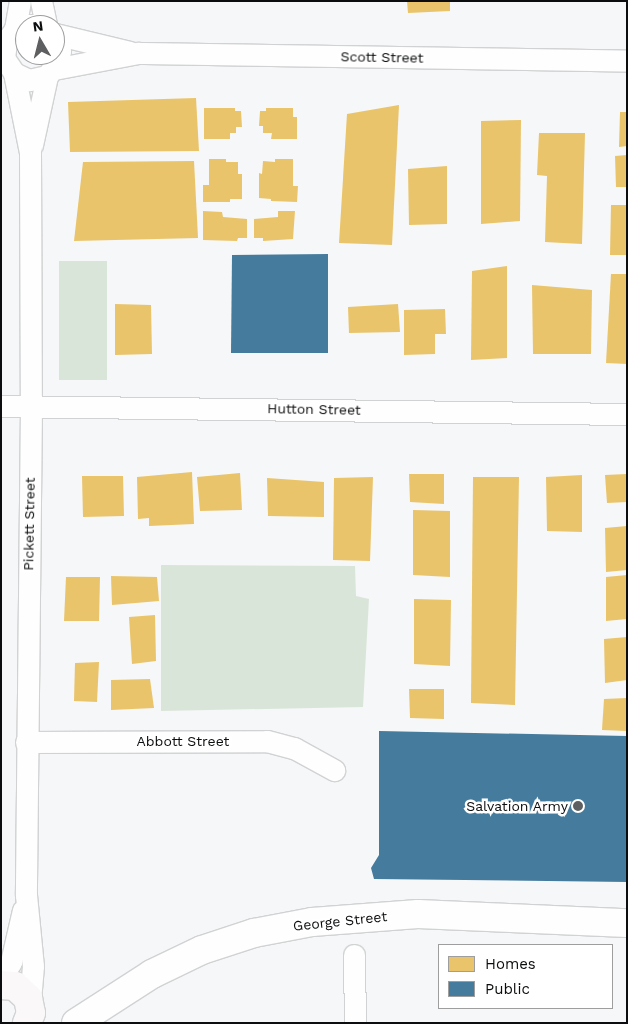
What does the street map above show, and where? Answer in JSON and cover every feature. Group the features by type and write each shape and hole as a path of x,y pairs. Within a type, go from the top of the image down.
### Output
{"main road":[{"path":"1,985 18,988 33,1014"}],"street":[{"path":"7,38 20,1"},
{"path":"41,1 44,15"},
{"name":"Scott Street","path":"65,37 138,53 627,61"},
{"name":"Pickett Street","path":"7,38 4,58 30,152"},
{"name":"Scott Street","path":"8,68 30,80 50,72 138,53"},
{"name":"Pickett Street","path":"33,1014 33,966 26,895 26,742 31,406 30,152 53,65"},
{"name":"Hutton Street","path":"1,406 627,414"},
{"name":"Abbott Street","path":"26,742 267,741 294,748 334,770"},
{"name":"Pickett Street","path":"1,979 11,962 26,895"},
{"name":"George Street","path":"76,1023 152,974 202,950 254,933 312,922 418,914 627,923"},
{"path":"354,955 355,1023"}],"shaded area":[{"path":"59,261 107,261 107,380 59,380"},
{"path":"161,565 355,566 356,596 369,599 363,707 161,711"}],"building: Homes":[{"path":"407,1 450,1 450,11 408,13"},
{"path":"196,98 199,151 70,152 68,102"},
{"path":"399,105 392,245 339,243 347,114"},
{"path":"204,108 235,108 235,111 241,111 242,127 236,127 236,133 230,133 230,139 204,139"},
{"path":"266,108 293,108 293,117 297,117 297,139 271,139 272,133 263,133 263,126 259,126 260,111 266,111"},
{"path":"620,112 627,112 627,146 619,147"},
{"path":"521,120 520,221 481,224 481,121"},
{"path":"539,133 585,133 582,244 545,242 547,176 537,175"},
{"path":"627,155 627,187 616,187 615,156"},
{"path":"209,159 226,159 226,162 238,162 238,174 242,174 242,199 230,199 230,202 203,202 203,185 209,185"},
{"path":"275,159 293,159 293,186 298,186 297,202 271,201 271,199 259,198 259,173 262,174 263,161 275,162"},
{"path":"194,161 198,238 74,241 83,162"},
{"path":"447,166 447,224 409,225 408,169"},
{"path":"611,205 627,205 627,255 610,255"},
{"path":"203,211 222,212 223,217 247,219 247,238 238,238 237,241 203,240"},
{"path":"278,211 295,211 293,239 263,241 263,238 254,238 254,219 278,217"},
{"path":"507,266 507,358 471,360 472,271"},
{"path":"611,274 627,274 627,364 606,363"},
{"path":"532,285 592,290 591,354 533,354"},
{"path":"115,304 151,305 152,354 115,355"},
{"path":"398,304 400,332 349,333 348,307"},
{"path":"445,309 446,334 435,334 435,354 404,355 404,310"},
{"path":"192,472 194,524 149,526 149,518 138,519 137,477"},
{"path":"240,473 242,510 200,511 197,477"},
{"path":"409,474 444,474 444,504 410,502"},
{"path":"627,474 627,502 607,503 605,475"},
{"path":"582,475 582,532 547,531 546,477"},
{"path":"82,476 123,476 124,516 83,517"},
{"path":"373,477 370,561 333,560 334,478"},
{"path":"473,477 519,477 515,705 471,703"},
{"path":"267,478 324,482 324,517 268,516"},
{"path":"413,510 450,511 450,577 413,575"},
{"path":"627,526 627,570 606,572 605,528"},
{"path":"627,575 627,619 606,621 606,577"},
{"path":"111,576 157,577 159,601 112,605"},
{"path":"66,577 100,577 99,621 64,621"},
{"path":"414,599 451,600 450,666 414,664"},
{"path":"155,615 156,661 132,664 129,617"},
{"path":"627,637 627,680 605,683 604,639"},
{"path":"99,662 97,702 74,701 75,663"},
{"path":"150,679 154,708 111,710 111,680"},
{"path":"409,689 444,689 444,719 410,718"},
{"path":"627,698 627,731 602,730 604,699"}],"building: Public":[{"path":"328,254 328,353 231,353 232,255"},
{"name":"Salvation Army","path":"379,731 627,736 627,882 374,879 371,868 379,855"}],"place":[{"name":"Salvation Army","path":"578,806"}]}
